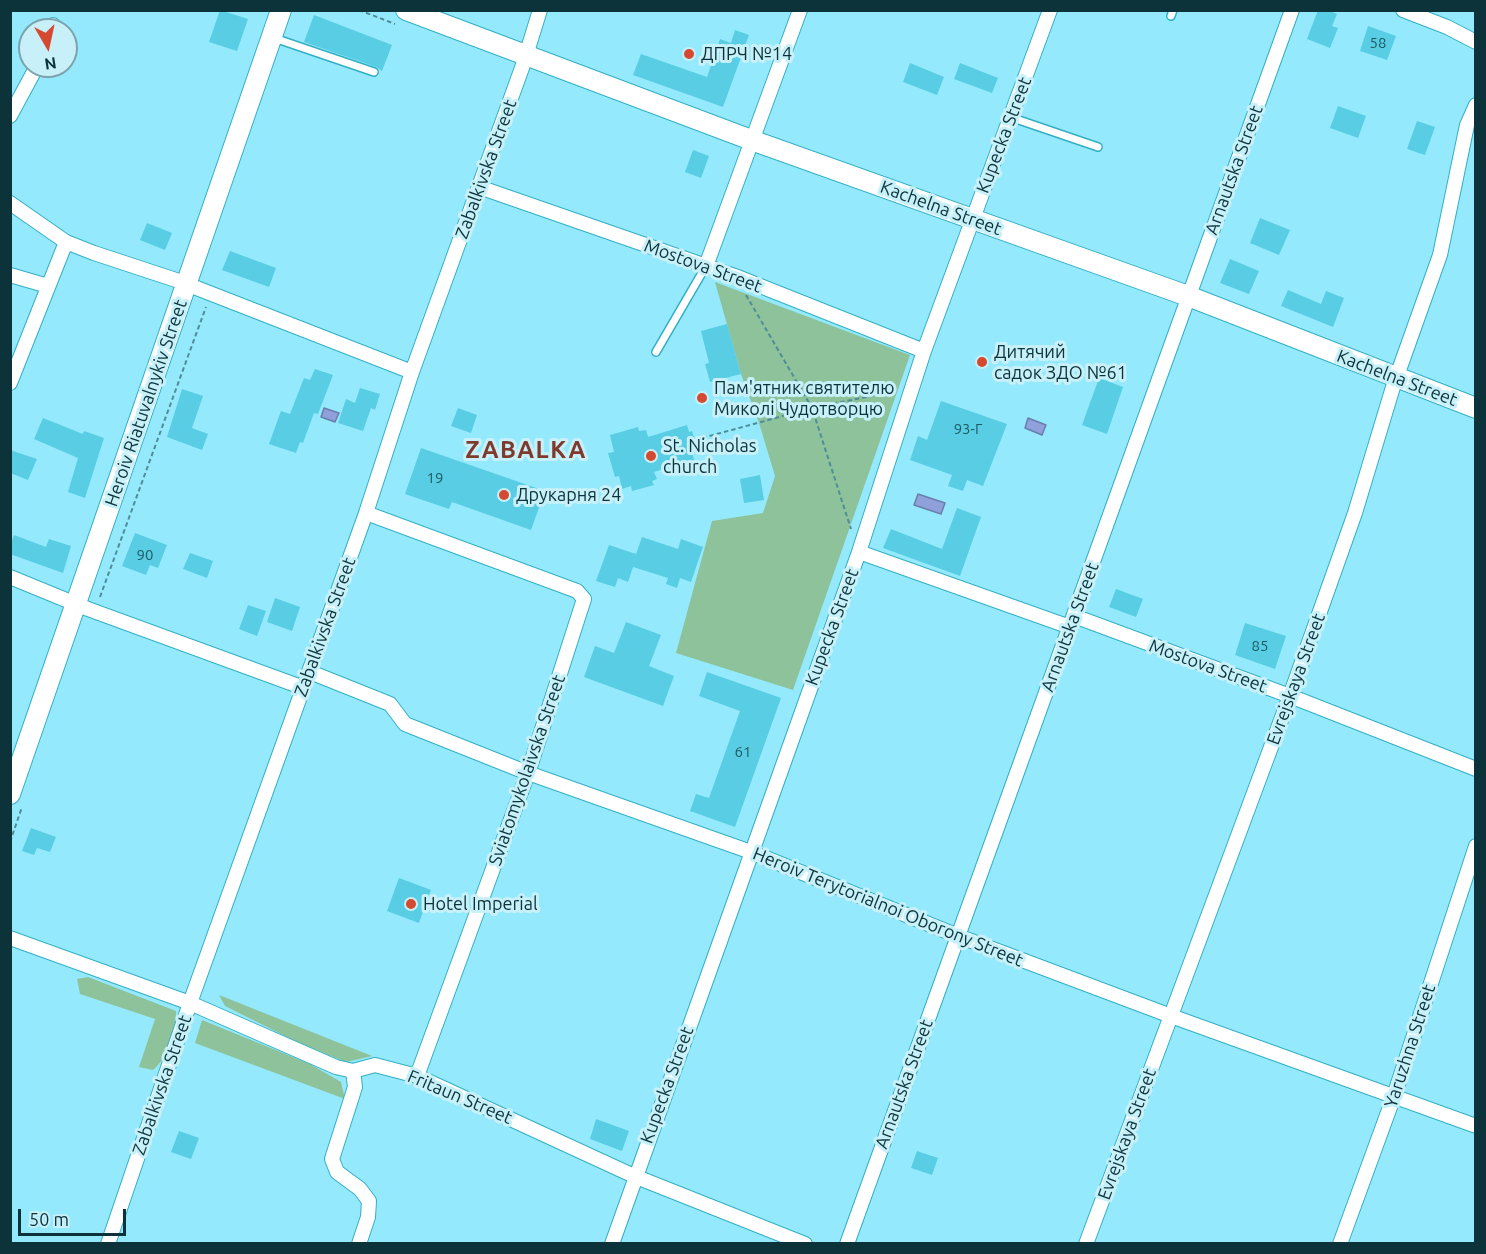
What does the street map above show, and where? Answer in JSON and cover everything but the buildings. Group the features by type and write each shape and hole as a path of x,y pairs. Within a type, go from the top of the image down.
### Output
{"street":[{"name":"Heroiv Riatuvalnykiv Street","path":"10,794 85,608 188,285 281,10"},
{"name":"Kachelna Street","path":"406,10 754,141 1188,296 1476,408"},
{"name":"Zabalkivska Street","path":"108,1244 190,1003 310,672 366,513 412,372 526,55 540,10"},
{"path":"706,266 754,141 800,10"},
{"name":"Kupecka Street","path":"612,1244 634,1176 859,552 924,351 1050,10"},
{"name":"Arnautska Street","path":"847,1244 1292,10"},
{"path":"1404,10 1447,27 1476,42"},
{"path":"10,116 31,78"},
{"name":"Evrejskaya Street","path":"1086,1244 1290,696 1355,513 1397,378 1440,255 1467,125 1476,105"},
{"name":"Mostova Street","path":"479,187 735,276 924,351"},
{"path":"10,203 66,242 188,285 412,372"},
{"path":"10,383 66,242"},
{"path":"10,275 48,286"},
{"name":"Sviatomykolaivska Street","path":"366,513 577,591 584,598 528,773 417,1076"},
{"name":"Mostova Street","path":"859,552 1072,621 1290,696 1476,769"},
{"path":"10,577 85,608 304,688"},
{"name":"Heroiv Terytorialnoi Oborony Street","path":"310,672 390,704 405,724 528,773 751,852 958,936 1476,1126"},
{"name":"Yaruzhna Street","path":"1340,1244 1394,1096 1476,846"},
{"name":"Fritaun Street","path":"10,938 190,1003 336,1067 353,1071 375,1065 417,1076 634,1176 805,1244"},
{"path":"353,1071 355,1087 332,1159 337,1172 360,1189 369,1201 368,1217 359,1244"}],"lane":[{"path":"272,38 374,72"},
{"path":"1010,117 1098,147"},
{"path":"656,352 706,266"}],"path":[{"path":"735,276 812,408 859,552"},
{"path":"85,608 210,294"},
{"path":"695,440 812,408 911,388"}],"green space":[{"path":"715,282 910,355 793,690 676,653 712,521 763,513 775,476 741,374"},
{"path":"88,977 176,1011 175,1027 167,1051 159,1065 153,1070 139,1067 155,1019 80,994 77,979"},
{"path":"219,995 372,1056 346,1062 299,1043 225,1006"},
{"path":"202,1020 310,1064 341,1082 345,1099 195,1043"}],"water":[{"path":"324,408 339,413 335,422 321,417"},
{"path":"1028,418 1046,425 1042,435 1025,428"},
{"path":"918,494 945,503 941,514 914,505"}],"place":[{"name":"ДПРЧ №14","path":"689,54"},
{"name":"Дитячий садок ЗДО №61","path":"982,362"},
{"name":"Пам'ятник святителю Миколі Чудотворцю","path":"702,398"},
{"name":"St. Nicholas church","path":"651,456"},
{"name":"Друкарня 24","path":"504,495"},
{"name":"Hotel Imperial","path":"411,904"}],"district":[{"name":"ZABALKA","path":"526,450"}]}
